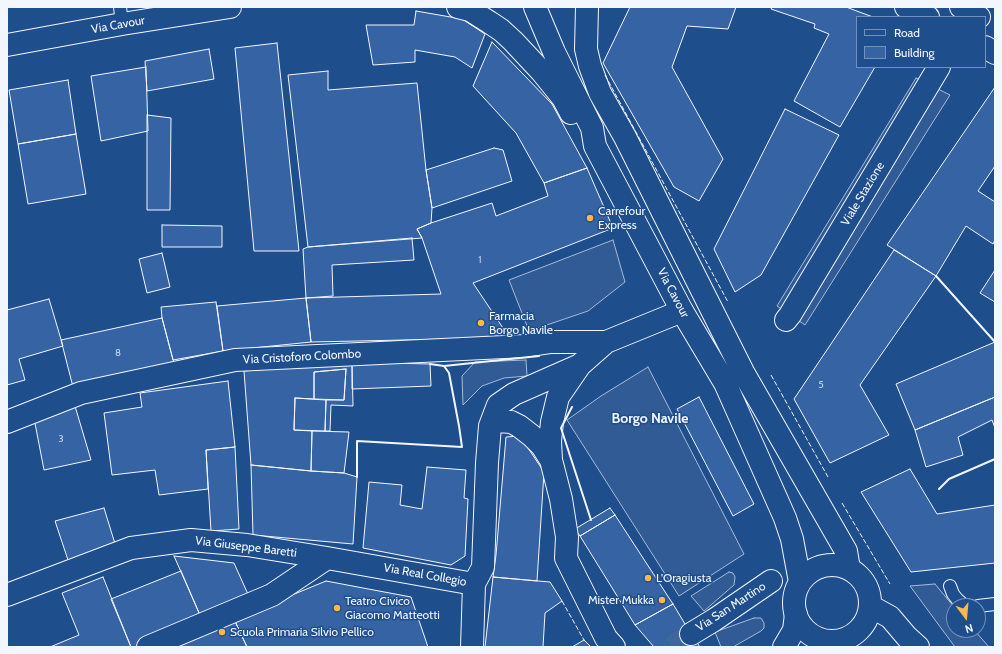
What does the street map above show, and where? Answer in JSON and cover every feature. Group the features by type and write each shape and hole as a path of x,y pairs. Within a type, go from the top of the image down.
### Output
{"street":[{"name":"Via Cavour","path":"7,45 121,16 230,7"},
{"path":"458,7 470,10 502,30 513,41 542,72 563,98 580,130 595,146"},
{"name":"Via Cavour","path":"535,7 554,52 592,128 595,146 682,311 725,383 785,518 792,539 800,582"},
{"path":"587,7 586,49 590,66 600,92 625,137 743,372 846,551 849,569"},
{"path":"906,7 926,16"},
{"path":"961,7 977,16"},
{"path":"986,20 995,25"},
{"path":"986,48 995,53"},
{"name":"Viale Stazione","path":"786,320 938,68"},
{"path":"614,647 606,638 566,558 567,537 561,499 552,460 550,441 552,422 558,397 580,365 606,342 682,311"},
{"name":"Via Cristoforo Colombo","path":"7,422 81,393 235,360 525,346 551,342 606,342"},
{"name":"Via Real Collegio","path":"327,558 474,584 483,567 487,462 490,426 498,405 514,394 580,365"},
{"path":"490,426 499,421 511,422 519,426 542,446 552,460"},
{"name":"Via Giuseppe Baretti","path":"7,595 131,548 191,540 247,545 327,558"},
{"path":"148,647 272,595 327,558"},
{"path":"784,647 794,630 796,591 800,582 818,568 839,566 849,569 858,575 865,584 869,595 870,606 867,617 862,627 845,645 819,639 809,633 801,625 796,614"},
{"name":"Via San Martino","path":"691,634 771,581"},
{"path":"472,647 474,584"},
{"path":"870,606 890,617 907,637 918,647"}],"lane":[{"path":"950,586 956,598"}],"shaded area":[{"path":"916,78 950,95 805,325 777,306"},
{"path":"613,240 625,282 588,311 529,331 509,280"},
{"path":"526,360 527,376 504,378 482,386 463,405 462,376 475,362"},
{"path":"648,367 744,554 679,596 567,420 601,396"},
{"path":"729,572 733,573 735,577 734,585 704,611 691,596"},
{"path":"935,584 947,598 946,635 910,586"},
{"path":"754,618 761,618 764,623 764,628 761,631 733,647 721,647 715,632"},
{"path":"948,638 981,638 989,647 955,647"}],"building":[{"path":"630,7 736,7 728,29 687,26 672,67 723,159 699,201 674,187 603,63"},
{"path":"772,7 846,7 870,16 856,16 856,68 874,68 840,127 794,101 829,34 814,28 815,24 771,9"},
{"path":"416,11 462,19 485,34 472,68 455,57 415,50 415,62 373,65 366,25 414,25"},
{"path":"492,42 552,104 587,168 544,183 516,133 473,86"},
{"path":"277,43 299,251 254,251 235,48"},
{"path":"209,49 214,79 147,91 145,61"},
{"path":"146,67 148,131 101,141 91,76"},
{"path":"328,71 328,90 417,83 426,170 432,208 431,223 417,229 422,238 308,247 288,75"},
{"path":"68,80 76,134 18,144 9,90"},
{"path":"995,87 995,166 978,191 995,202 995,240 993,244 966,226 936,276 887,245"},
{"path":"785,109 839,135 761,275 735,292 714,249"},
{"path":"147,115 171,118 170,210 147,210"},
{"path":"76,134 86,194 28,204 18,144"},
{"path":"494,148 503,150 512,181 432,208 426,170"},
{"path":"587,168 613,228 473,283 503,328 498,338 311,342 306,298 441,294 422,238 417,229 492,203 496,216 548,196 544,183"},
{"path":"162,225 222,226 222,247 162,247"},
{"path":"412,238 414,260 332,265 333,296 306,298 303,249 308,247"},
{"path":"894,250 936,276 860,385 889,435 830,463 794,399"},
{"path":"162,253 170,287 147,293 139,259"},
{"path":"995,270 995,302 980,293"},
{"path":"306,298 311,342 223,351 217,306"},
{"path":"49,299 63,346 19,359 25,380 7,385 7,310"},
{"path":"216,302 223,351 173,360 162,318 161,307"},
{"path":"162,318 175,367 73,387 61,340"},
{"path":"995,342 995,397 915,430 896,384"},
{"path":"352,362 353,406 331,405 330,431 325,431 326,400 344,400 346,369 314,372 314,399 295,398 294,430 312,431 311,471 251,465 244,371"},
{"path":"352,362 430,364 431,386 352,389"},
{"path":"346,369 344,400 314,399 314,372"},
{"path":"228,381 235,447 206,450 208,489 159,495 155,470 112,475 104,413 142,407 140,393"},
{"path":"699,397 754,504 733,516 677,409"},
{"path":"995,397 995,428 992,420 958,437 963,455 926,467 915,430"},
{"path":"295,398 326,400 325,431 294,430"},
{"path":"75,406 91,460 44,470 34,418"},
{"path":"312,431 349,432 344,473 311,471"},
{"path":"520,436 544,472 537,581 493,577 506,437"},
{"path":"235,447 239,529 211,531 206,450"},
{"path":"251,465 344,473 357,477 353,544 253,535"},
{"path":"427,467 466,470 464,498 468,499 465,556 451,565 363,548 369,482 402,485 400,505 422,509"},
{"path":"910,469 937,514 995,505 995,563 911,572 861,492"},
{"path":"104,508 116,547 69,563 55,521"},
{"path":"610,508 615,515 580,536 575,529"},
{"path":"615,515 673,604 635,625 580,536"},
{"path":"174,556 234,563 251,601 203,622"},
{"path":"181,571 203,622 139,647 131,647 111,599"},
{"path":"103,577 131,647 50,647 79,635 62,593"},
{"path":"493,577 550,582 562,601 545,613 543,647 485,647"},
{"name":"Teatro Civico Giacomo Matteotti","path":"326,581 411,597 428,647 247,647 234,619"},
{"path":"673,604 700,647 654,647 635,625"},
{"name":"Scuola Primaria Silvio Pellico","path":"234,619 247,647 174,647"},
{"path":"584,640 591,647 572,647"}],"tunnel":[{"path":"672,647 691,634"}],"fence":[{"path":"605,75 728,302"},
{"path":"771,375 828,477"},
{"path":"842,503 890,584"},
{"path":"562,601 584,640"}],"wall":[{"path":"936,276 995,342"},
{"path":"430,364 444,366 539,356"},
{"path":"357,477 357,441 462,447 449,373 444,366"},
{"path":"572,407 561,428 591,520"},
{"path":"939,489 949,479 995,459"}],"place":[{"name":"Carrefour Express","path":"590,218"},
{"name":"Farmacia Borgo Navile","path":"481,323"},
{"name":"L'Oragiusta","path":"648,578"},
{"name":"Mister Mukka","path":"662,600"},
{"name":"Teatro Civico Giacomo Matteotti","path":"337,608"},
{"name":"Scuola Primaria Silvio Pellico","path":"222,632"}],"district":[{"name":"Borgo Navile","path":"650,419"}]}
